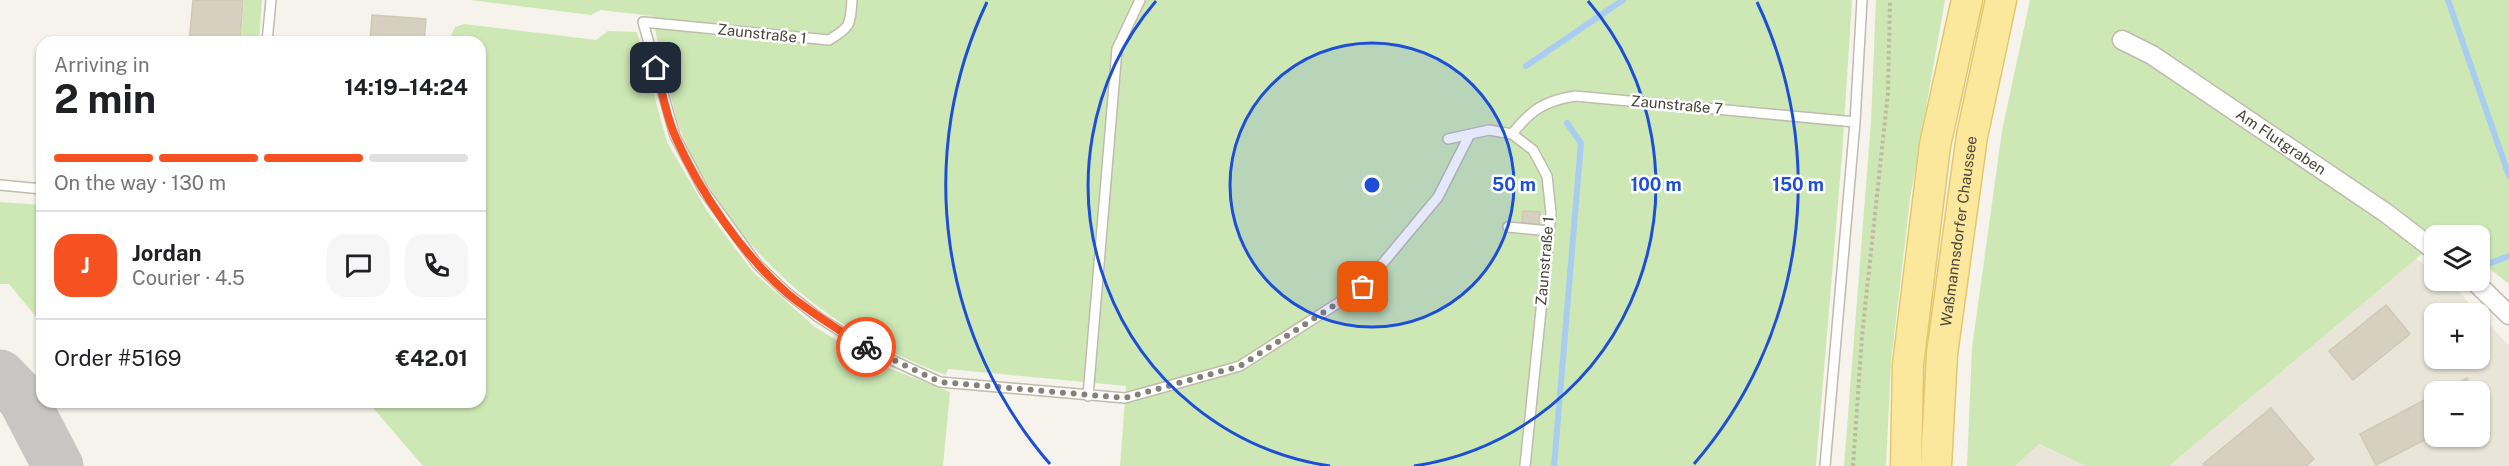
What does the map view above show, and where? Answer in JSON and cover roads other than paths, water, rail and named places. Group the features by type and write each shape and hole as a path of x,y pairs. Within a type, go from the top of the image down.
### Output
{"main road":[{"path":"1906,466 1908,365 1935,145 1967,0"},
{"name":"Waßmannsdorfer Chaussee","path":"1936,466 1942,354 1971,148 2001,0"}],"street":[{"name":"Am Flutgraben","path":"2122,40 2152,56 2220,101 2386,213 2424,242"},
{"path":"2484,291 2509,315"}],"lane":[{"path":"268,36 271,0"},
{"name":"Zaunstraße 1","path":"852,0 851,18 846,30 829,40 643,22 675,136 704,191 757,264 786,292 818,317 872,351 940,382 1088,396"},
{"path":"1140,0 1117,49 1088,396 1125,398 1240,366 1363,287 1438,197 1470,134"},
{"path":"1825,466 1855,122 1862,0"},
{"name":"Zaunstraße 7","path":"1512,134 1527,115 1557,99 1575,96 1855,122"},
{"path":"1449,139 1489,130 1512,134"},
{"name":"Zaunstraße 1","path":"1512,134 1533,150 1547,176 1551,213 1525,466"},
{"path":"0,185 36,188"},
{"path":"1508,227 1549,231"}],"waterway":[{"path":"1526,66 1623,0"},
{"path":"2448,0 2509,176"},
{"path":"1554,466 1581,143 1567,123"},
{"path":"2490,263 2509,256"}]}
